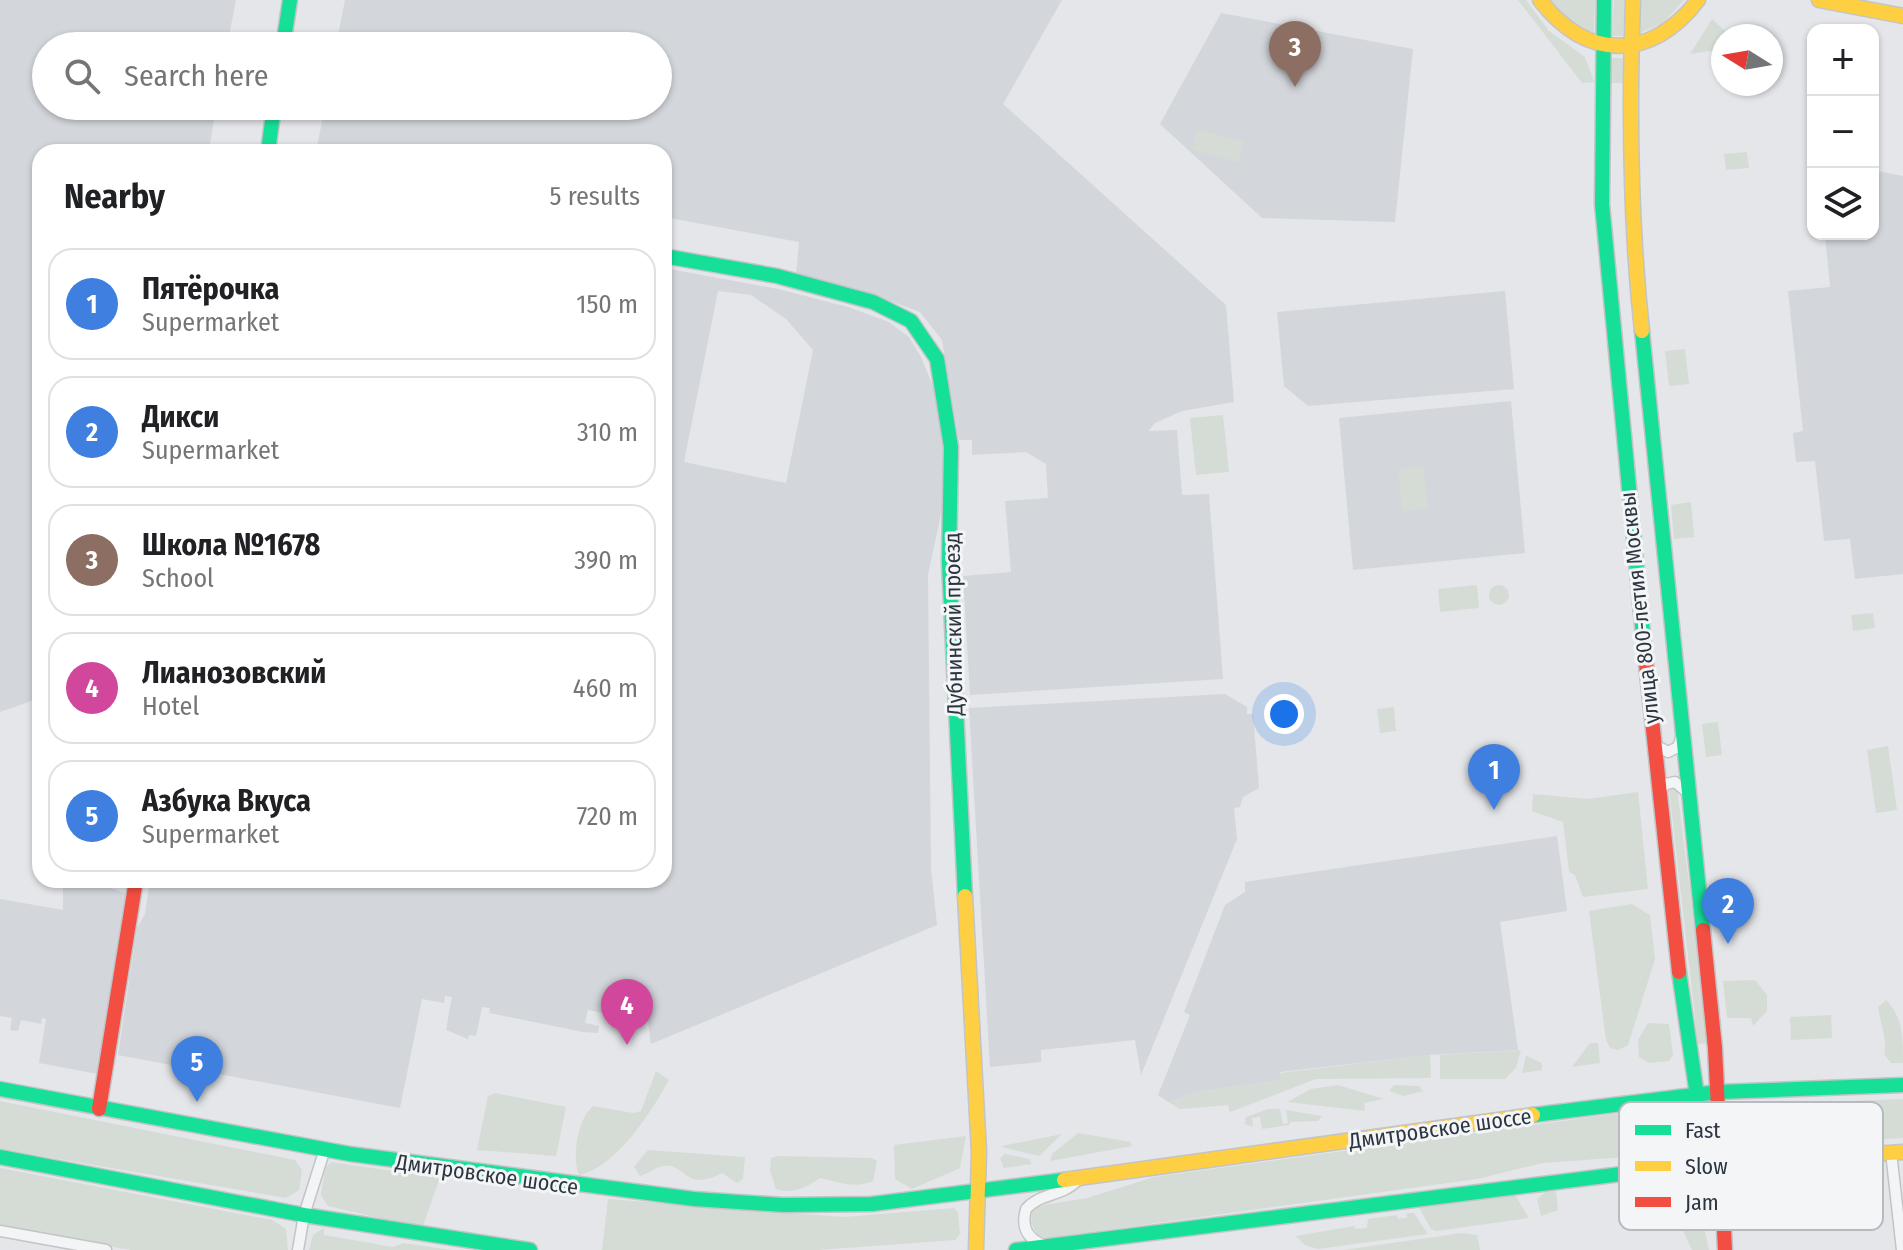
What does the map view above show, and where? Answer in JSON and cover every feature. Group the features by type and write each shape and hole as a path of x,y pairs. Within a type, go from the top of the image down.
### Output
{"main road":[{"path":"285,32 290,0"},
{"path":"1540,0 1567,31 1601,46 1631,47 1671,31 1698,3"},
{"name":"улица 800-летия Москвы","path":"1604,0 1601,46 1602,204 1652,743 1696,1102"},
{"name":"улица 800-летия Москвы","path":"1633,0 1633,248 1719,1102"},
{"path":"1819,0 1903,16"},
{"path":"269,144 272,120"},
{"name":"Дубнинский проезд","path":"672,257 777,276 873,302 911,321 937,359 951,447 949,563 979,1192"},
{"path":"99,1109 135,888"},
{"name":"Дмитровское шоссе","path":"1639,1102 1718,1092 1903,1085"},
{"name":"Дмитровское шоссе","path":"0,1089 324,1152 596,1188 756,1203 885,1204 1619,1104"},
{"path":"0,1157 304,1215 530,1250"},
{"path":"1016,1250 1619,1175"},
{"path":"976,1250 979,1192"},
{"name":"улица 800-летия Москвы","path":"1723,1230 1725,1250"}],"street":[{"path":"1652,743 1657,749 1668,752 1678,747 1681,738"},
{"path":"1658,796 1663,786 1672,782 1680,784 1688,793"},
{"path":"298,1250 304,1215 324,1152"},
{"path":"1897,1152 1902,1250"},
{"path":"1050,1246 1030,1237 1024,1223 1026,1209 1039,1198 1062,1194 1079,1179"},
{"path":"0,1231 106,1250"}],"shaded area":[{"path":"0,0 236,0 230,32 32,32 32,120 214,120 210,144 32,144 32,701 0,712"},
{"path":"345,0 1062,0 1003,104 1226,305 1234,402 1182,411 1155,423 1148,431 1177,430 1182,495 1209,494 1223,679 970,695 963,576 1011,572 1005,501 1048,498 1046,464 1026,452 972,455 972,440 959,440 942,340 920,312 858,289 796,275 799,242 672,218 672,144 318,144 322,120 672,120 672,32 339,32"},
{"path":"1518,0 1526,0 1549,31 1585,57 1594,82 1582,83"},
{"path":"1549,0 1595,0 1594,33 1563,17"},
{"path":"1614,0 1625,0 1623,36 1612,36"},
{"path":"1640,0 1684,0 1663,23 1638,34"},
{"path":"1221,13 1413,49 1395,222 1262,218 1160,124"},
{"path":"1712,19 1717,24 1711,24 1711,51 1690,54"},
{"path":"1611,58 1623,58 1624,83 1611,83"},
{"path":"1197,129 1244,142 1239,162 1192,150"},
{"path":"1747,152 1749,168 1726,170 1724,154"},
{"path":"1879,171 1903,176 1903,574 1855,579 1850,539 1824,541 1815,461 1796,462 1793,433 1803,431 1788,291 1830,287 1826,240 1879,240"},
{"path":"672,269 778,289 848,307 889,322 909,337 937,396 945,462 942,509 928,575 931,868 937,925 651,1044 648,1022 588,1010 585,1023 599,1026 598,1033 583,1032 489,1013 490,1008 482,1007 476,1036 469,1035 468,1039 446,1030 452,997 445,996 444,1003 422,999 400,1108 118,1055 137,928 145,914 149,888 672,888","holes":["718,291 751,295 786,319 813,350 786,483 684,462"]},
{"path":"1505,291 1514,389 1308,406 1284,386 1277,312"},
{"path":"1685,349 1689,384 1669,386 1665,351"},
{"path":"1511,401 1525,553 1353,570 1339,418"},
{"path":"1223,415 1229,472 1196,475 1190,418"},
{"path":"1423,467 1428,508 1402,511 1398,469"},
{"path":"1691,502 1694,537 1674,539 1671,505"},
{"path":"1477,585 1479,608 1440,612 1438,589"},
{"path":"1495,585 1503,585 1509,595 1503,605 1495,605 1489,599 1489,591"},
{"path":"1873,613 1875,628 1853,631 1851,615"},
{"path":"1225,694 1247,707 1247,714 1253,714 1259,788 1243,797 1240,807 1234,808 1237,839 1141,1075 1135,1040 1041,1050 1041,1062 990,1067 969,708"},
{"path":"1394,707 1396,731 1380,733 1377,709"},
{"path":"1718,722 1722,755 1706,757 1702,724"},
{"path":"1888,746 1897,810 1876,813 1867,750"},
{"path":"1677,788 1709,1043 1698,1044 1669,789"},
{"path":"1638,792 1648,889 1583,897 1575,875 1569,872 1563,822 1532,811 1533,794 1587,799"},
{"path":"1557,836 1567,911 1500,922 1518,1050 1430,1055 1280,1072 1281,1080 1196,1092 1168,1102 1158,1095 1190,1015 1184,1012 1225,905 1245,892 1245,882"},
{"path":"63,888 111,888 128,894 98,1074 39,1063 46,1019 42,1018 41,1024 21,1020 18,1031 10,1030 12,1018 0,1016 0,899 63,910"},
{"path":"1632,904 1650,915 1655,959 1628,1045 1618,1050 1610,1048 1606,1040 1589,911"},
{"path":"1755,980 1767,995 1767,1011 1753,1026 1751,1018 1727,1018 1723,981"},
{"path":"1886,1000 1899,1021 1903,1063 1891,1063 1884,1054 1878,1007"},
{"path":"1831,1015 1832,1038 1791,1040 1790,1017"},
{"path":"1648,1023 1669,1024 1673,1055 1669,1061 1649,1063 1639,1057 1638,1040"},
{"path":"1590,1043 1598,1043 1600,1063 1572,1067"},
{"path":"1521,1050 1516,1068 1505,1079 1440,1079 1440,1055"},
{"path":"1430,1055 1431,1078 1316,1079 1230,1112 1228,1105 1180,1109 1168,1102 1196,1092 1280,1080 1280,1073"},
{"path":"1526,1056 1542,1063 1542,1070 1522,1073"},
{"path":"656,1071 669,1080 643,1122 607,1161 579,1175 577,1139 588,1112 593,1106 633,1113 641,1111"},
{"path":"1338,1085 1384,1099 1364,1103 1365,1111 1287,1102 1311,1089"},
{"path":"1394,1085 1419,1086 1423,1091 1404,1096 1389,1091"},
{"path":"495,1093 566,1107 556,1156 477,1150 488,1096"},
{"path":"1903,1099 1903,1138 1883,1139 1883,1102 1820,1102"},
{"path":"0,1101 295,1160 302,1170 299,1190 286,1198 0,1149"},
{"path":"1268,1109 1280,1109 1283,1124 1288,1123 1286,1110 1322,1116 1318,1121 1290,1122 1290,1125 1262,1129 1260,1117 1252,1118 1253,1127 1245,1124 1246,1117"},
{"path":"1619,1113 1619,1157 1543,1163 1477,1179 1047,1238 1037,1234 1031,1223 1032,1212 1038,1206 1087,1198 1154,1177"},
{"path":"1078,1133 1131,1142 1132,1146 1050,1161 1052,1154"},
{"path":"1062,1134 1039,1156 1002,1147 1002,1146"},
{"path":"966,1136 960,1168 912,1189 895,1179 894,1145"},
{"path":"648,1150 745,1157 743,1179 737,1183 722,1173 710,1178 693,1179 671,1166 663,1166 640,1176 634,1167"},
{"path":"1005,1154 1029,1159 1032,1164 1004,1168 1000,1158"},
{"path":"771,1158 871,1158 877,1161 873,1181 846,1184 820,1178 805,1187 788,1191 776,1189 770,1171"},
{"path":"331,1162 440,1178 422,1228 328,1206 321,1195 325,1169"},
{"path":"0,1168 272,1220 286,1229 288,1250 131,1250 0,1228"},
{"path":"1556,1191 1558,1210 1541,1216 1537,1199 1546,1192"},
{"path":"1515,1195 1529,1218 1436,1231 1431,1229 1417,1204"},
{"path":"608,1199 844,1217 954,1208 958,1212 960,1234 955,1240 818,1250 602,1250"},
{"path":"1407,1213 1414,1213 1428,1234 1318,1249 1305,1245 1296,1236 1354,1226 1355,1229 1367,1228 1368,1219 1397,1215 1398,1219 1407,1218"},
{"path":"324,1228 324,1235 393,1247 403,1243 451,1250 309,1250 313,1235"},
{"path":"1682,1230 1705,1230 1709,1250 1692,1250"},
{"path":"1461,1233 1477,1235 1480,1250 1344,1250"}],"traffic: fast":[{"path":"285,32 290,0"},
{"path":"1604,0 1602,204 1644,645"},
{"path":"269,144 272,120"},
{"path":"672,257 777,276 873,302 911,321 937,359 951,447 949,563 965,896"},
{"path":"1642,331 1703,930"},
{"path":"1679,972 1698,1102"},
{"path":"1638,1102 1718,1092 1903,1085"},
{"path":"0,1089 350,1154 694,1199 783,1205 872,1204 1064,1180"},
{"path":"1533,1115 1619,1104"},
{"path":"0,1157 304,1215 530,1250"},
{"path":"1016,1250 1619,1174"}],"traffic: slow":[{"path":"1540,0 1558,20 1578,34 1598,43 1619,46 1640,43 1660,34 1680,20 1698,0"},
{"path":"1633,0 1632,166 1642,331"},
{"path":"1819,0 1903,16"},
{"path":"965,896 979,1152 976,1250"},
{"path":"1064,1180 1533,1115"},
{"path":"1883,1153 1903,1152"}],"traffic: jam":[{"path":"1644,645 1679,972"},
{"path":"99,1109 135,888"},
{"path":"1703,930 1718,1102"},
{"path":"1724,1230 1725,1250"}],"place":[{"name":"Школа №1678","path":"1295,87"},
{"name":"Пятёрочка","path":"1494,810"},
{"name":"Дикси","path":"1728,944"},
{"name":"Лианозовский","path":"627,1045"},
{"name":"Азбука Вкуса","path":"197,1102"}]}
